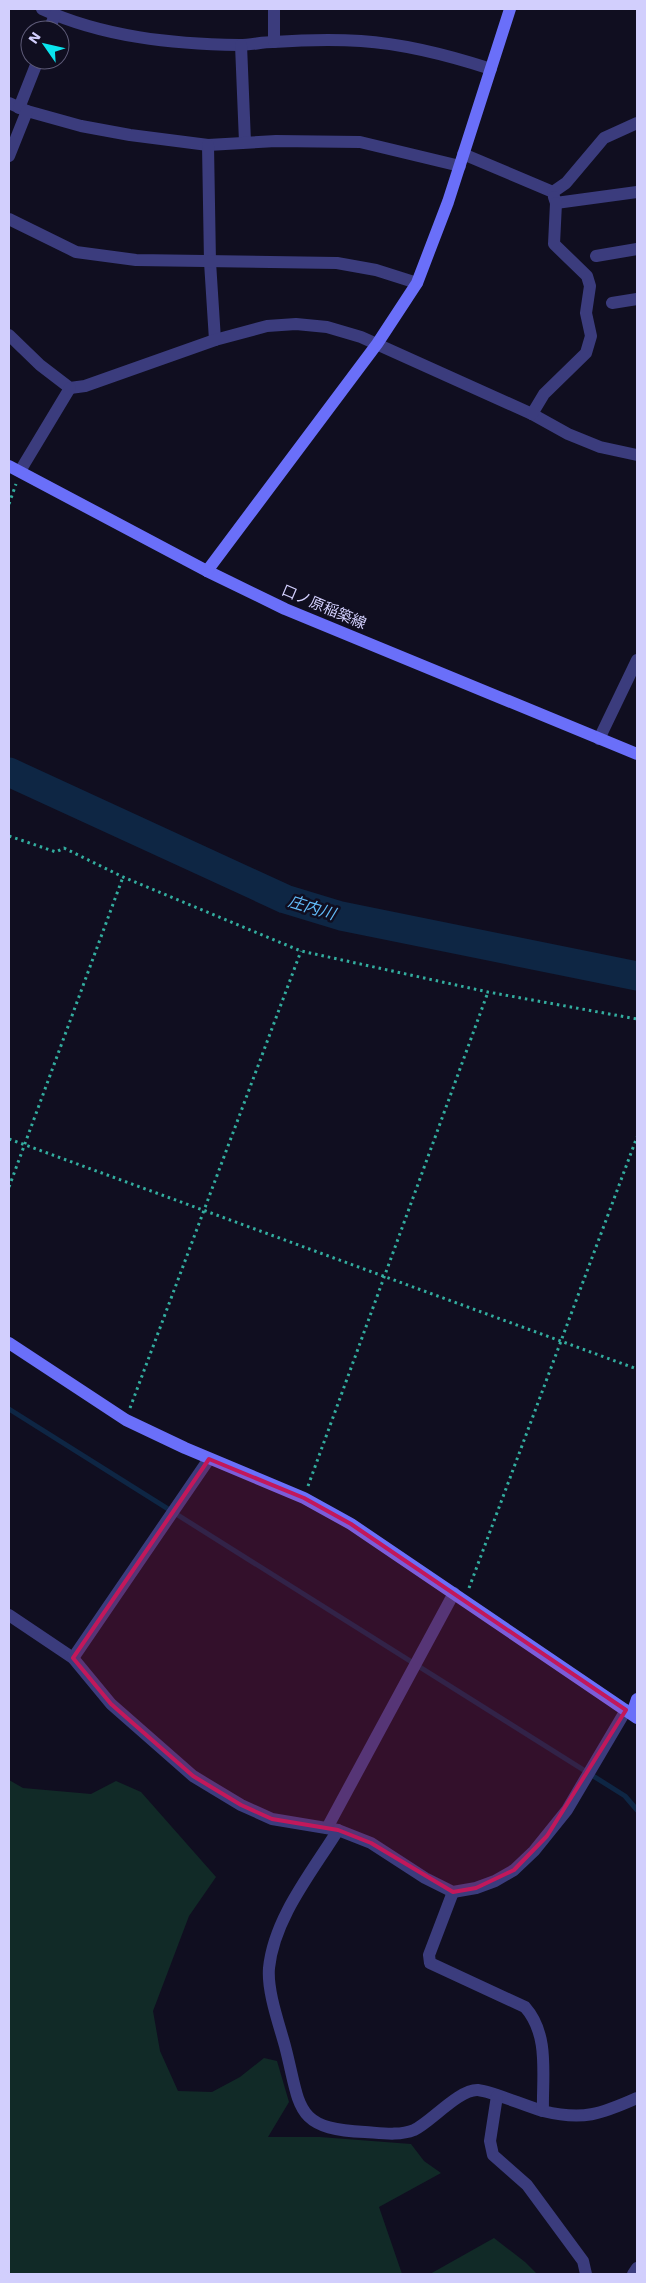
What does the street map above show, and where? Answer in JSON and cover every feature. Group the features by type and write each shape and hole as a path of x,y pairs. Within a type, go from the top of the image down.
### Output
{"street":[{"path":"42,9 55,15 105,30 148,39 241,45 274,42 359,41 399,44 440,52 490,69"},
{"path":"274,9 274,42"},
{"path":"207,571 377,344 417,283 434,245 510,9"},
{"path":"53,20 55,15"},
{"path":"241,45 245,142"},
{"path":"9,156 18,108 34,70"},
{"path":"18,108 81,126 130,136 208,145 245,142 360,142 461,160 555,197 637,192"},
{"path":"532,414 544,394 586,353 591,336 586,313 590,286 587,276 554,244 555,197 604,138 637,123"},
{"path":"208,145 210,262 215,340"},
{"path":"9,219 76,252 136,260 337,263 376,270 417,283"},
{"path":"596,256 637,250"},
{"path":"612,303 637,299"},
{"path":"9,335 40,365 70,388 85,386 215,340 267,326 296,324 328,327 377,344 532,414 568,434 600,447 637,455"},
{"path":"14,469 70,388"},
{"name":"口ノ原稲築線","path":"14,469 207,571 286,609 637,754"},
{"path":"599,739 637,660"},
{"path":"9,1343 126,1420 209,1459 304,1498 351,1524 632,1714"},
{"path":"72,1658 209,1459"},
{"path":"459,1597 332,1829 274,1942 269,1970 274,2006 298,2099 308,2119 318,2126 337,2131 396,2134 414,2130 468,2092 477,2090 542,2111 568,2117 606,2112 637,2098"},
{"path":"9,1615 72,1658 111,1704 193,1776 242,1806 272,1820 332,1829 371,1843 425,1878 453,1892 476,1888 495,1881 514,1870 534,1851 567,1810 632,1714 637,1699"},
{"path":"453,1892 429,1955 430,1963 526,2007 533,2015 541,2036 542,2045 542,2111"},
{"path":"497,2096 490,2141 493,2155 527,2185 583,2261 586,2274"},
{"path":"633,2274 637,2268"}],"path":[{"path":"9,504 14,469"},
{"path":"9,836 56,852 64,848 123,877 301,951 488,992 637,1019"},
{"path":"9,1187 123,877"},
{"path":"126,1420 301,951"},
{"path":"304,1498 488,992"},
{"path":"459,1597 562,1341 637,1137"},
{"path":"9,1139 637,1369"}],"highlighted area":[{"path":"209,1459 304,1498 351,1524 626,1710 547,1836 514,1870 476,1888 453,1892 371,1843 338,1830 272,1819 241,1805 193,1776 111,1704 73,1658"}],"green space":[{"path":"9,1780 23,1788 91,1794 116,1781 141,1792 216,1877 189,1916 153,2011 160,2051 178,2091 212,2092 240,2077 264,2058 277,2061 289,2102 268,2137 320,2137 411,2144 424,2161 441,2173 379,2207 402,2274 9,2274"},
{"path":"494,2238 537,2274 430,2274"}],"waterway":[{"name":"庄内川","path":"9,772 285,899 341,916 637,976"},
{"path":"9,1409 625,1796 637,1810"}]}
